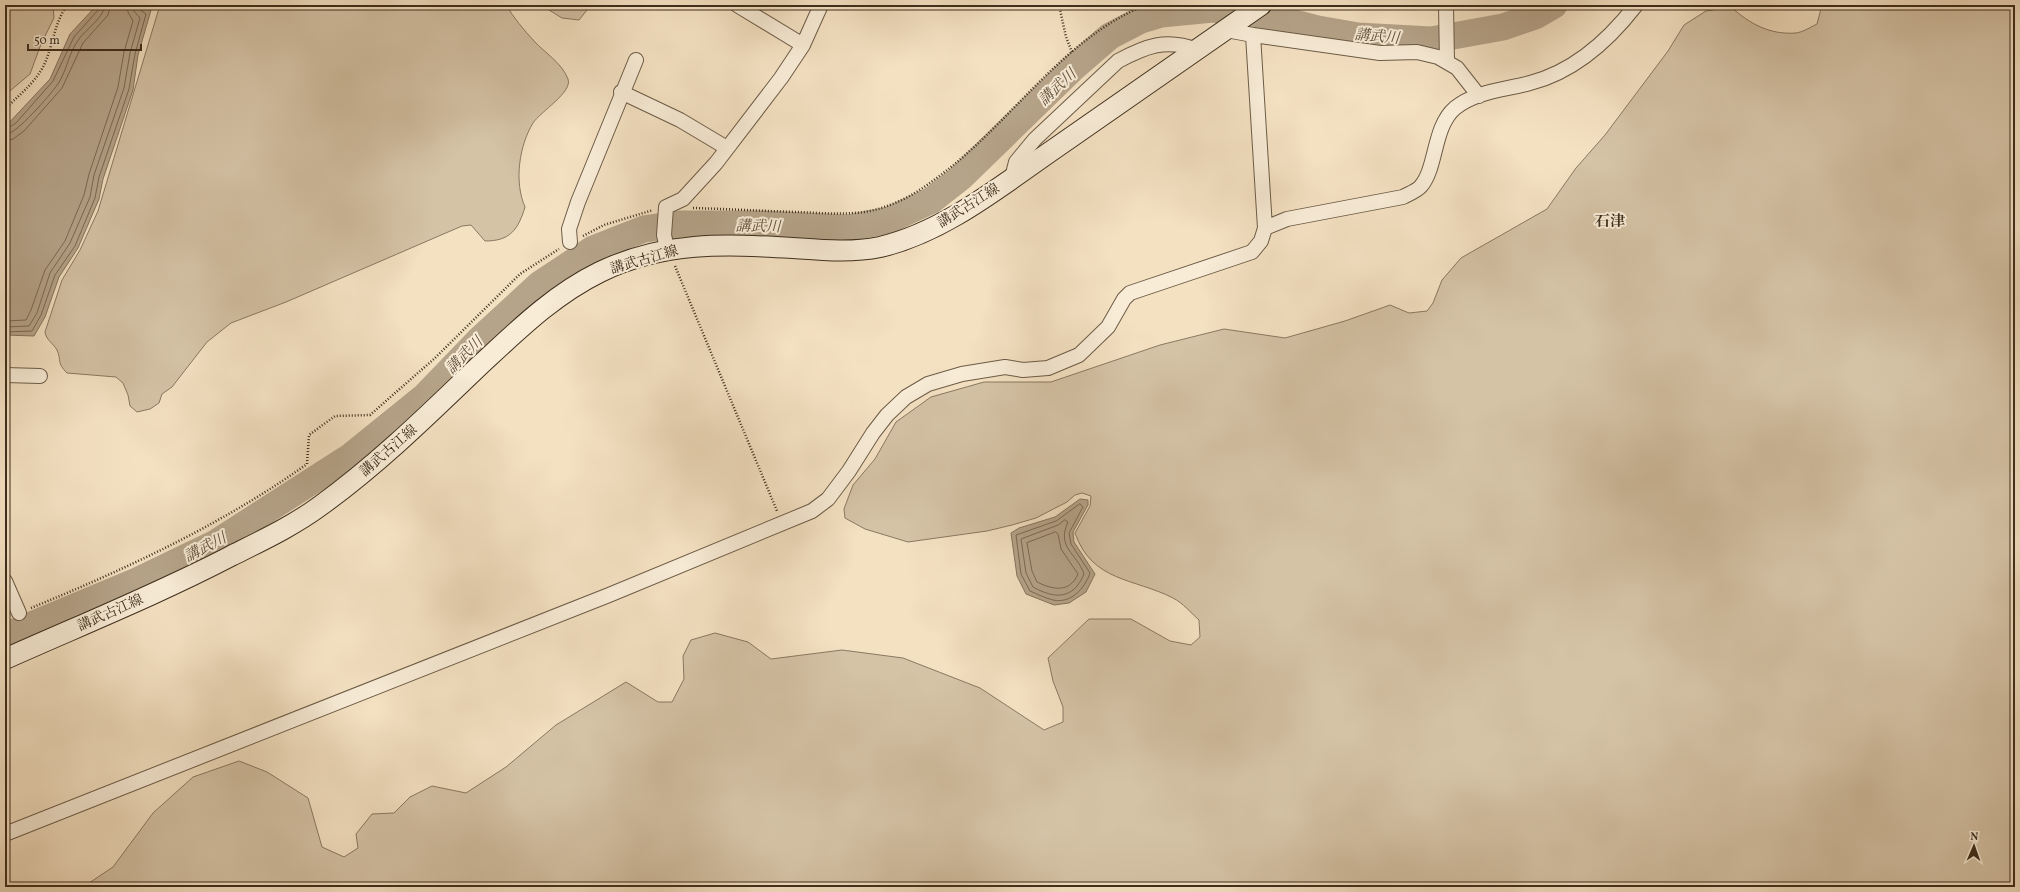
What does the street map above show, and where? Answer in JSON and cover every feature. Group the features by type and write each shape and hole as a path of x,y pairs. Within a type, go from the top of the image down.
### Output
{"main road":[{"name":"講武古江線","path":"5,659 202,571 275,534 318,508 407,434 534,315 580,283 598,273 666,242 708,245 750,245 841,251 878,247 916,236 947,221 1012,178 1260,5"}],"street":[{"path":"737,5 803,45"},
{"path":"666,242 665,211 683,199 727,148 781,78 803,45 821,5"},
{"path":"1446,5 1446,55 1479,96"},
{"path":"1265,228 1287,219 1403,197 1413,192 1421,186 1426,177 1446,119 1454,109 1479,96 1531,83 1555,75 1594,49 1636,5"},
{"path":"1230,27 1253,35 1380,52 1417,52 1438,57 1446,55"},
{"path":"5,834 609,595 812,511 828,498 849,471 873,433 888,415 906,398 928,384 962,374 1005,367 1023,370 1048,368 1079,355 1108,327 1124,299 1130,293 1176,279 1200,269 1246,256 1252,252 1261,241 1265,228 1253,35"},
{"path":"1012,178 1016,162 1034,139 1118,61 1132,53 1164,44 1180,44 1197,50"},
{"path":"570,242 569,229 578,202 621,92 636,60"},
{"path":"621,92 680,120 727,148"},
{"path":"5,375 40,376"},
{"path":"5,581 19,613"}],"path":[{"path":"1059,5 1066,37 1072,52"},
{"path":"19,613 172,544 270,490 307,464 309,435 335,416 370,416 435,358 520,274 570,242 604,225 665,211 845,214 886,207 931,183 991,134 1072,52 1123,14 1146,5"},
{"path":"5,109 36,78 44,64 56,26 66,7"},
{"path":"666,242 783,524"}],"shaded area":[{"path":"5,5 53,5 54,18 41,44 30,74 5,95"},
{"path":"160,5 506,5 530,37 562,68 568,79 566,90 537,118 528,132 524,142 521,153 519,176 525,207 516,228 512,233 501,239 485,241 471,225 462,226 286,302 231,323 207,342 172,387 162,394 159,403 150,409 137,412 130,406 128,395 123,383 116,377 67,373 60,364 57,350 45,332 62,280 80,250 98,211"},
{"path":"541,5 591,5 579,20 562,18"},
{"path":"1822,5 2015,5 2015,887 83,887 113,867 153,813 193,777 239,761 267,772 308,798 322,847 344,857 358,848 356,834 372,814 394,813 410,797 432,786 466,793 506,767 556,725 626,682 658,702 672,702 684,679 683,656 691,640 715,633 748,642 771,659 842,650 903,658 980,688 1044,730 1063,722 1063,707 1053,681 1048,658 1089,619 1131,619 1170,641 1191,645 1200,637 1199,620 1177,600 1158,591 1129,582 1103,570 1092,561 1082,549 1075,533 1090,506 1091,496 1082,493 1075,495 1067,502 1036,518 1012,525 987,531 908,542 865,529 845,518 844,509 853,485 875,459 896,422 931,397 984,382 1051,382 1160,345 1224,329 1285,338 1345,321 1390,305 1409,313 1427,311 1433,303 1442,280 1461,258 1547,209 1576,168 1605,135 1668,51 1684,25 1706,11 1731,7 1746,19 1761,27 1778,32 1796,33 1804,31 1817,24"}],"water":[{"path":"97,5 133,5 151,10 138,55 133,90 103,179 99,199 78,248 59,277 45,317 34,336 5,335 5,127 50,79 70,34"},
{"path":"1080,499 1088,500 1088,505 1073,532 1074,542 1095,574 1086,592 1069,603 1054,605 1026,594 1017,576 1011,533 1019,528 1055,517"}],"waterway":[{"name":"講武川","path":"5,636 137,581 214,544 351,456 424,397 478,341 540,284 593,249 644,229 681,224 763,224 848,228 889,220 932,200 960,178 1073,68 1110,36 1141,20 1161,14 1213,9 1283,20 1318,29 1358,36 1431,40 1503,27 1535,16 1554,5"}],"district":[{"name":"石津","path":"1610,221"}]}
